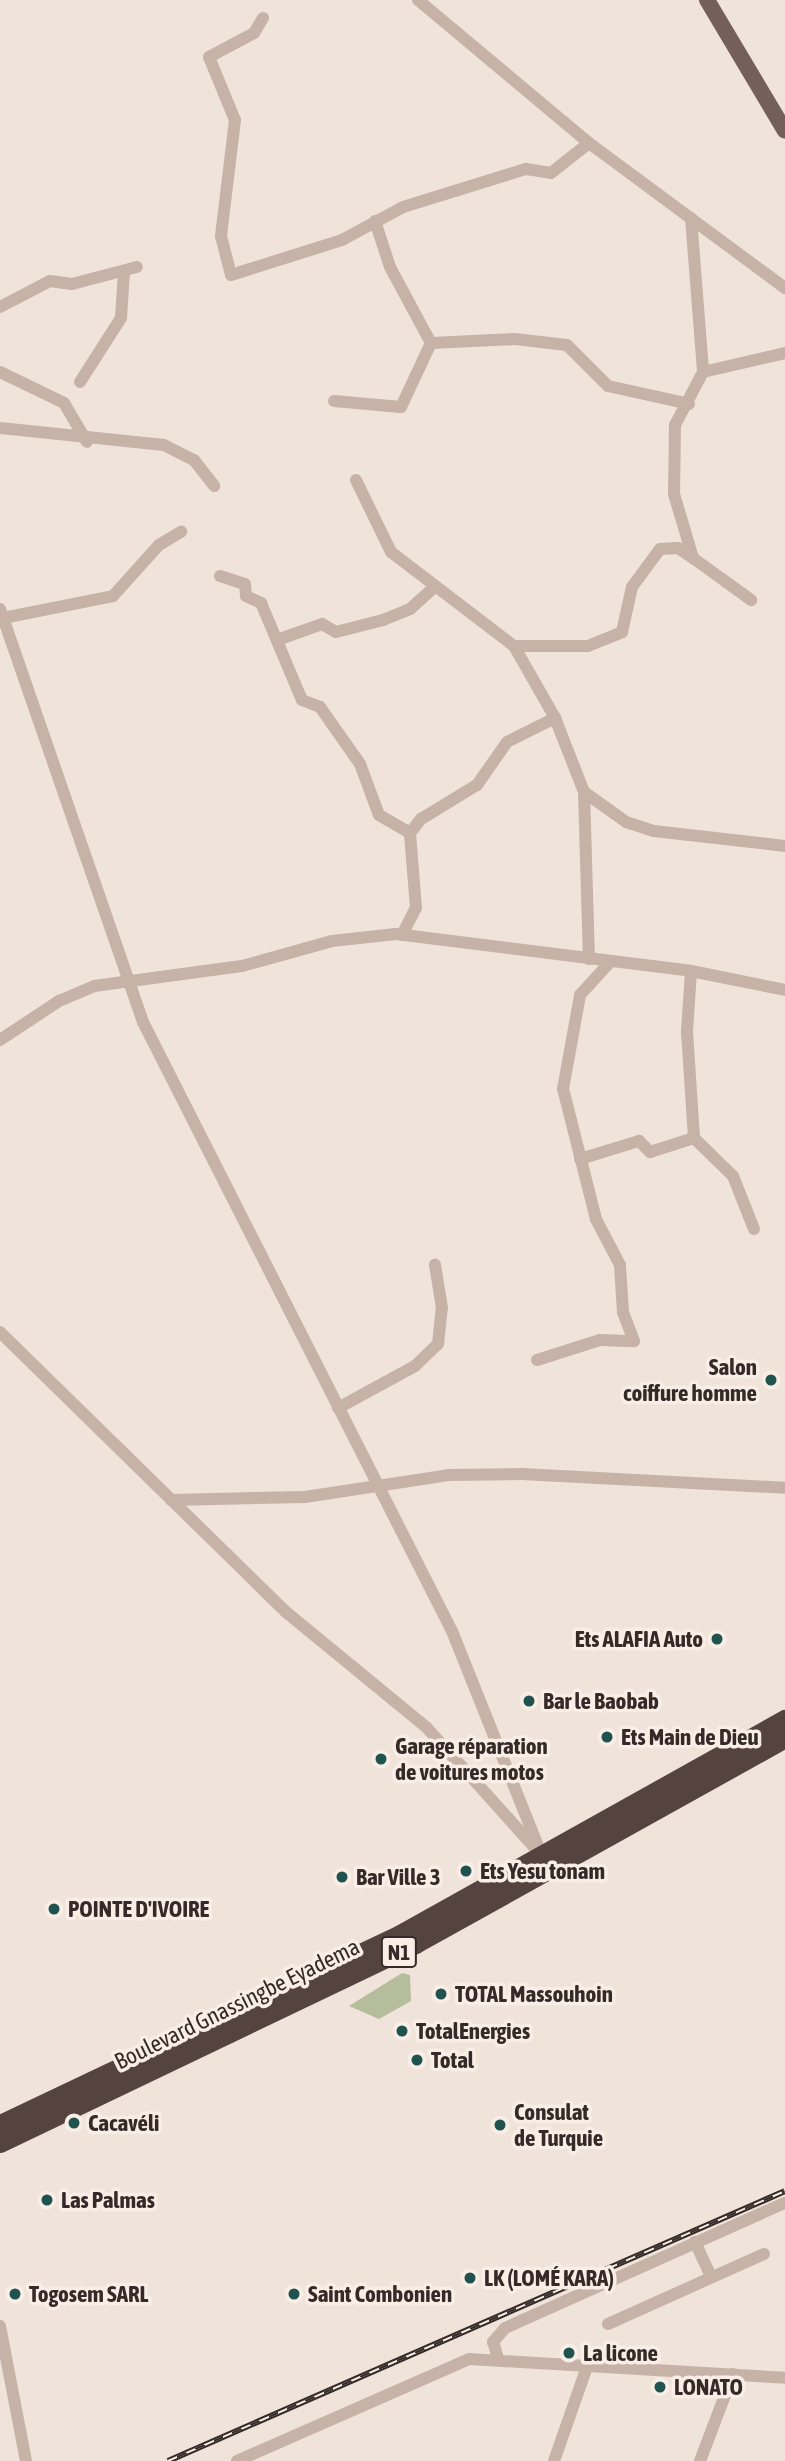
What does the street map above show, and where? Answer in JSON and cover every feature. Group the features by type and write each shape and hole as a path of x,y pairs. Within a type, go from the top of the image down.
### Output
{"highway":[{"name":"Boulevard Gnassingbe Eyadema","path":"0,2143 285,2010 546,1863 785,1719"},
{"name":"Boulevard Gnassingbe Eyadema","path":"0,2124 337,1966 546,1863 785,1738"}],"main road":[{"path":"707,0 785,131"}],"street":[{"path":"418,0 589,143 785,288"},
{"path":"263,18 254,33 209,57 234,120 221,236 231,275 342,240 375,221 526,169 551,173 589,143"},
{"path":"691,218 704,372 689,404 675,425 674,494 693,558"},
{"path":"375,221 390,267 431,344"},
{"path":"0,307 50,282 124,272 137,267"},
{"path":"80,382 121,318 124,272"},
{"path":"431,344 515,340 567,345 608,386 689,404"},
{"path":"334,401 401,407 431,344"},
{"path":"704,372 785,354"},
{"path":"0,372 64,403 87,442"},
{"path":"0,428 87,442 164,445 194,460 214,486"},
{"path":"356,480 391,552 432,589 514,646 555,718 584,792 589,958"},
{"path":"181,532 159,545 113,596 2,614 132,981 143,1022 452,1631 546,1863"},
{"path":"514,646 588,646 622,632 632,587 660,549 678,548 751,600"},
{"path":"220,576 232,585 245,584 246,596 261,603 270,636 280,639 322,624 336,632 383,620 410,609 432,589"},
{"path":"280,639 302,700 320,707 360,764 379,815 410,833"},
{"path":"402,934 416,908 410,833 421,819 477,785 507,742 555,718"},
{"path":"584,792 626,822 654,831 785,846"},
{"path":"0,1040 59,1001 132,981 243,966 351,938 402,934 691,971 785,990"},
{"path":"537,1360 600,1340 634,1341 623,1312 620,1265 608,1252 580,1159 563,1089 580,995 610,962"},
{"path":"691,971 687,1032 694,1138 733,1176 748,1198 754,1229"},
{"path":"580,1159 639,1141 650,1152 694,1138"},
{"path":"338,1408 415,1366 438,1344 435,1265"},
{"path":"0,1332 286,1612 427,1728 546,1863"},
{"path":"171,1500 380,1490 448,1475 522,1474 785,1488"},
{"path":"498,2358 494,2342 505,2328 785,2203"},
{"path":"695,2242 711,2277"},
{"path":"608,2324 764,2254"},
{"path":"0,2326 26,2461"},
{"path":"237,2461 470,2359 498,2358 785,2378"},
{"path":"554,2461 588,2364"},
{"path":"700,2461 733,2374"}],"green space":[{"path":"402,1973 410,1975 411,2001 379,2019 349,2006"}],"railway":[{"path":"168,2461 785,2191"}],"place":[{"name":"Salon coiffure homme","path":"771,1380"},
{"name":"Ets ALAFIA Auto","path":"717,1639"},
{"name":"Bar le Baobab","path":"529,1701"},
{"name":"Ets Main de Dieu","path":"607,1737"},
{"name":"Garage réparation de voitures motos","path":"381,1759"},
{"name":"Ets Yesu tonam","path":"466,1871"},
{"name":"Bar Ville 3","path":"342,1877"},
{"name":"POINTE D'IVOIRE","path":"54,1909"},
{"name":"TOTAL Massouhoin","path":"441,1994"},
{"name":"TotalEnergies","path":"402,2031"},
{"name":"Total","path":"417,2060"},
{"name":"Cacavéli","path":"74,2123"},
{"name":"Consulat de Turquie","path":"500,2125"},
{"name":"Las Palmas","path":"47,2200"},
{"name":"LK (LOMÉ KARA)","path":"470,2278"},
{"name":"Togosem SARL","path":"15,2294"},
{"name":"Saint Combonien","path":"294,2294"},
{"name":"La licone","path":"569,2353"},
{"name":"LONATO","path":"660,2387"}]}
